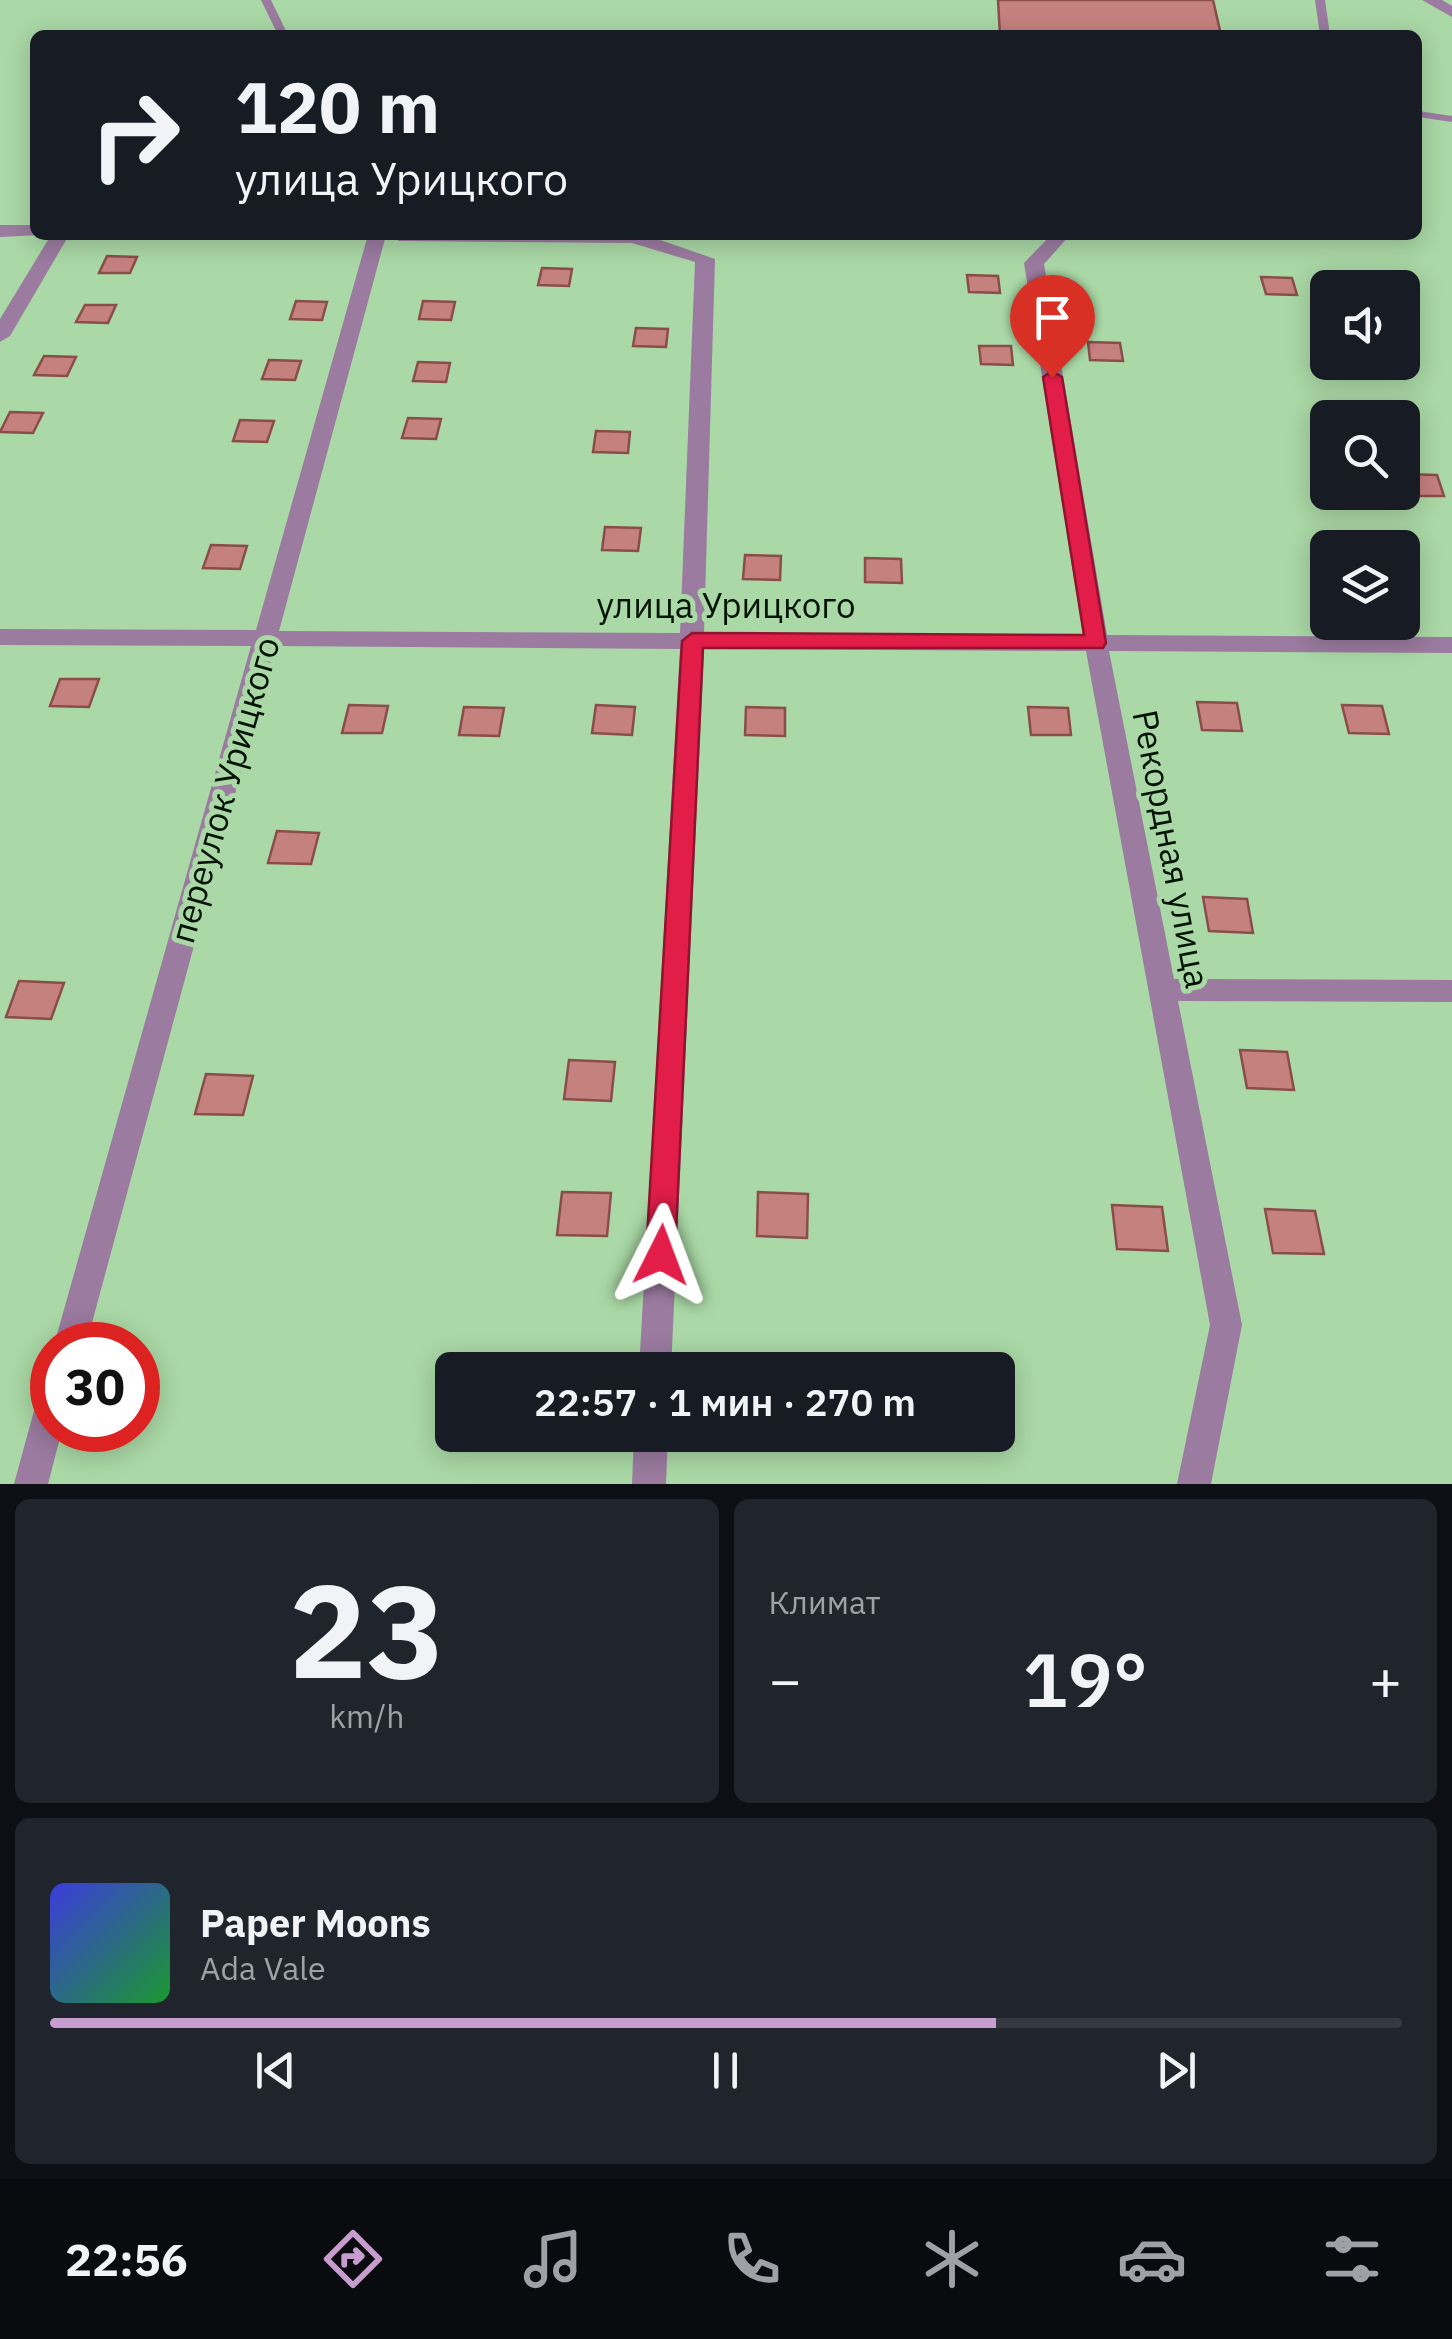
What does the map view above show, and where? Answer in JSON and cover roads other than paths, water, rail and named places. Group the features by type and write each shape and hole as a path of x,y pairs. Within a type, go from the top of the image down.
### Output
{"street":[{"path":"1430,0 1452,12"},
{"path":"0,231 30,232"},
{"path":"0,336 57,240"},
{"name":"переулок Урицкого","path":"76,1322 376,240"},
{"path":"643,240 705,259 692,641 656,1352"},
{"name":"Рекордная улица","path":"1057,240 1034,263 1096,643 1226,1325 1194,1484"},
{"name":"улица Урицкого","path":"0,636 1452,645"},
{"path":"1162,990 1452,990"},
{"path":"31,1484 40,1452"},
{"path":"649,1484 650,1452"}],"lane":[{"path":"266,0 281,30"},
{"path":"1320,0 1324,30"},
{"path":"1422,115 1452,119"}]}
